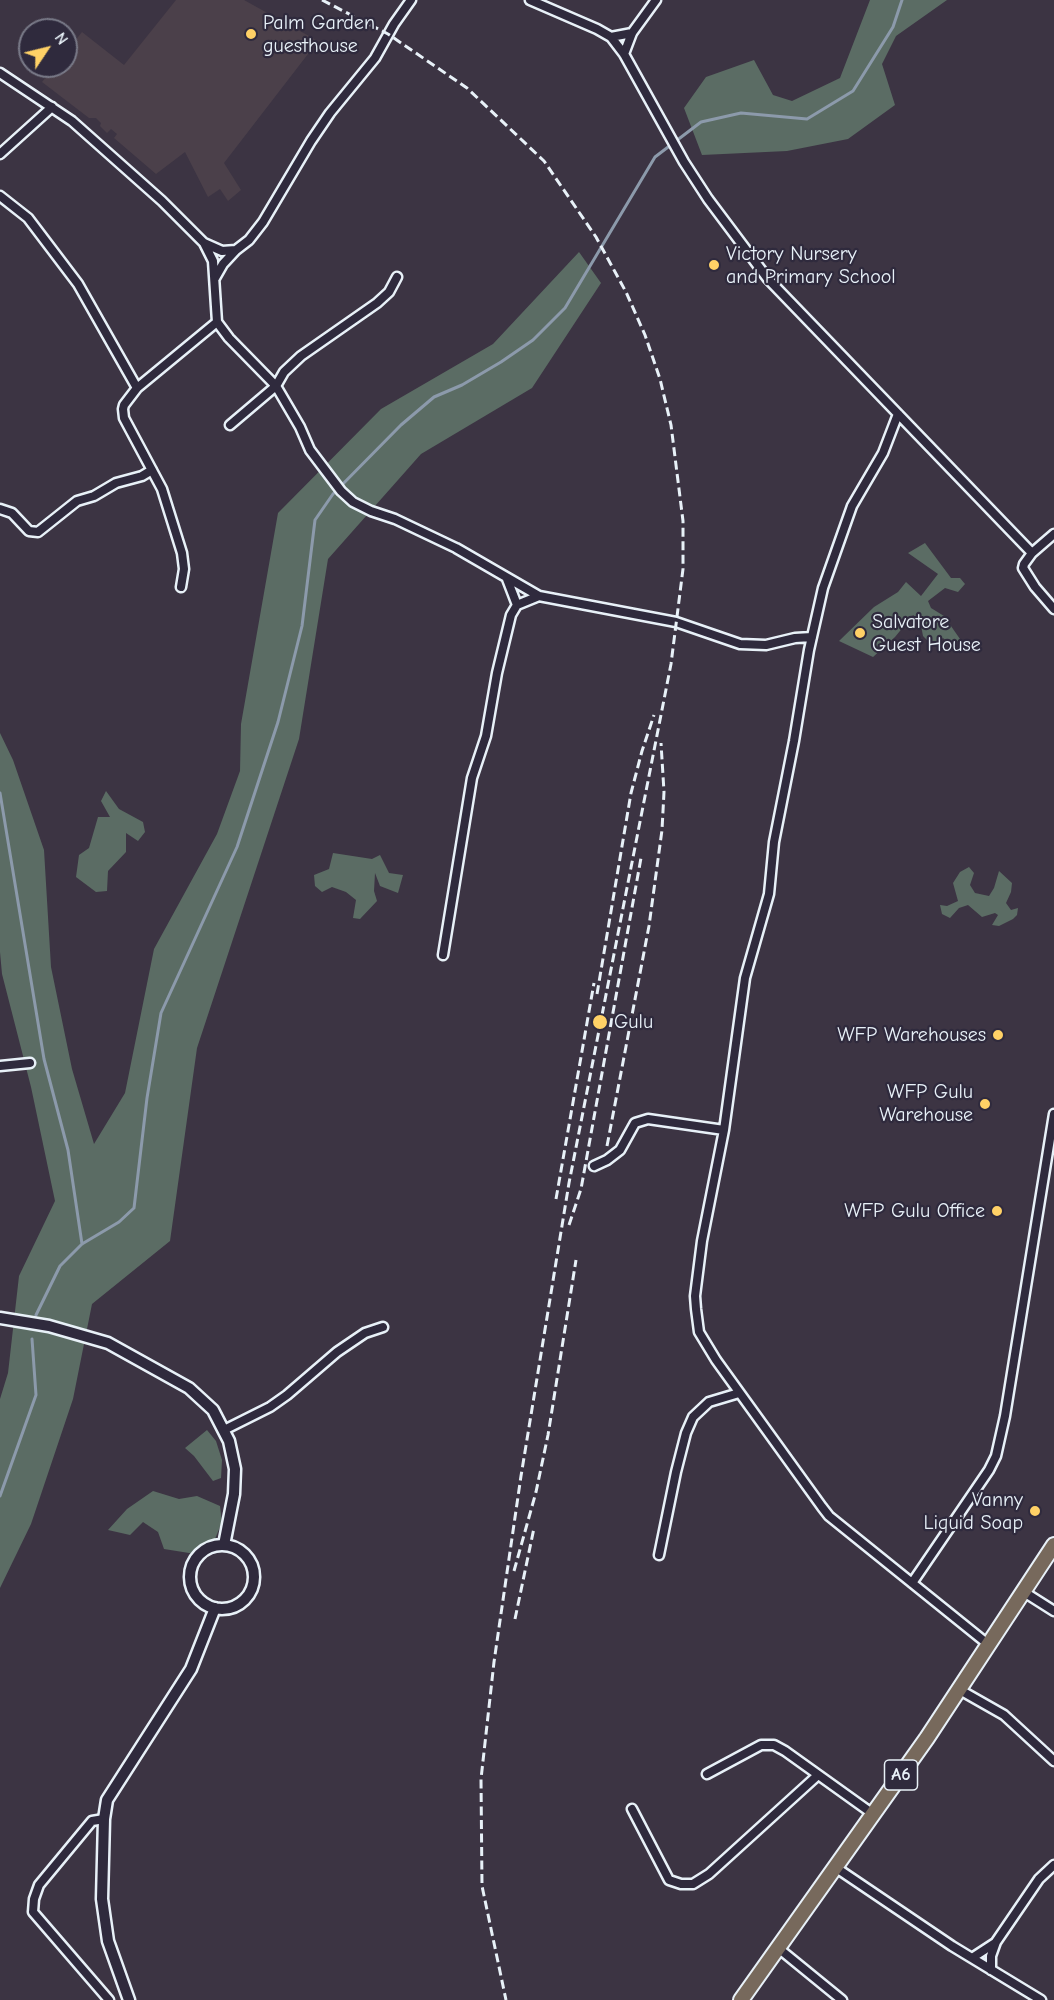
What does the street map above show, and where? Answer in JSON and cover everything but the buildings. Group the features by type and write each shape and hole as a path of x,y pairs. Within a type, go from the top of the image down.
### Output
{"main road":[{"name":"A6","path":"741,2000 960,1690 1054,1545"}],"street":[{"path":"214,281 223,264 249,240 263,222 311,141 330,113 375,58 411,0"},
{"path":"530,0 611,37 624,54 684,162 727,226 768,279 1032,553"},
{"path":"624,54 632,33 656,0"},
{"path":"611,37 632,33"},
{"path":"0,73 72,121 124,166 204,243 213,261 217,322 276,386 296,419 310,450 341,491 353,502 370,511 396,519 456,548 539,596 676,622 740,644 766,645 795,638 812,637"},
{"path":"0,154 52,107"},
{"path":"0,196 28,218 78,284 137,388"},
{"path":"204,243 222,251 236,250"},
{"path":"230,425 276,386 284,372 301,356 389,292 397,277"},
{"path":"181,587 184,568 182,553 162,489 124,418 124,405 137,388 217,322"},
{"path":"898,414 883,453 852,506 823,588 774,842 769,894 745,978 724,1130 702,1241 695,1296 699,1332 739,1393 830,1516 989,1645"},
{"path":"0,508 12,513 29,531 38,532 77,501 94,496 116,483 142,476 152,470"},
{"path":"1054,534 1032,553 1023,568 1035,587 1054,609"},
{"path":"507,578 517,605"},
{"path":"444,955 472,778 486,736 497,673 511,615 517,605 539,596"},
{"path":"0,1066 30,1063"},
{"path":"912,1583 989,1470 996,1456 1005,1416 1054,1114"},
{"path":"594,1166 620,1150 635,1123 648,1119 724,1130"},
{"path":"0,1318 50,1326 108,1343 189,1388 213,1410 229,1442 235,1469 234,1494 224,1545"},
{"path":"224,1430 270,1407 337,1352 365,1333 383,1327"},
{"path":"659,1555 676,1472 686,1433 693,1417 709,1402 739,1393"},
{"path":"217,1544 224,1545 234,1546 248,1556 255,1572 253,1589 243,1603 227,1610 210,1608 196,1598 189,1582 191,1564 201,1551 217,1544"},
{"path":"1024,1592 1054,1611"},
{"path":"129,2000 108,1941 102,1899 104,1819 107,1800 191,1669 215,1608"},
{"path":"960,1690 1004,1715 1054,1761"},
{"path":"707,1774 761,1745 774,1745 873,1815"},
{"path":"632,1809 669,1880 681,1884 693,1884 709,1874 818,1775"},
{"path":"104,1819 92,1821 39,1885 34,1899 33,1912 109,2000"},
{"path":"991,1970 991,1956 996,1942 1039,1879 1054,1865"},
{"path":"835,1867 972,1958 1041,2000"},
{"path":"972,1958 996,1942"},
{"path":"777,1947 842,2000"}],"shaded area":[{"path":"176,0 244,0 318,41 224,163 241,190 228,201 220,189 208,197 185,152 156,174 114,138 117,134 111,129 107,133 96,118 89,118 42,82 45,78 78,78 78,37 82,32 124,65"}],"green space":[{"path":"870,0 947,0 896,36 882,64 895,105 848,139 787,151 702,155 684,108 706,77 754,60 773,95 792,101 840,78"},
{"path":"579,252 601,283 532,388 421,454 328,559 299,739 197,1048 170,1241 92,1304 73,1399 31,1524 0,1588 0,1399 8,1373 19,1276 55,1201 31,1087 2,974 0,952 0,733 13,760 44,850 51,967 72,1069 94,1144 125,1093 154,949 217,834 240,771 241,724 278,513 381,409 493,344"},
{"path":"925,543 951,578 960,578 965,584 958,592 945,588 928,601 931,608 944,616 960,639 952,646 943,638 933,646 923,636 920,620 913,615 895,637 873,657 839,641 874,607 898,592 906,582 921,596 938,574 908,553"},
{"path":"106,791 119,809 143,822 145,832 138,841 126,833 126,852 108,871 107,891 96,892 76,877 79,855 89,848 98,817 110,817 101,801"},
{"path":"333,853 372,859 380,855 389,873 403,875 398,893 380,886 375,873 374,891 377,901 360,919 353,918 356,900 346,892 332,887 322,892 315,886 314,875 329,869"},
{"path":"969,867 974,873 970,885 975,893 989,896 999,871 1012,883 1006,903 1011,910 1018,908 1017,915 1013,919 999,926 992,925 998,915 995,913 982,917 968,905 959,908 950,918 942,914 940,905 947,906 958,901 953,883 960,872"},
{"path":"207,1430 216,1441 222,1460 221,1478 213,1481 185,1448"},
{"path":"153,1491 179,1499 197,1496 220,1506 222,1522 208,1556 164,1549 158,1532 143,1522 130,1535 108,1530 127,1509"}],"waterway":[{"path":"36,1315 60,1266 82,1244 119,1222 134,1208 147,1098 161,1013 237,847 278,722 302,626 315,520 333,494 401,425 434,397 462,385 501,362 533,340 565,308 655,157 701,122 741,113 807,119 853,91 893,27 902,0"},
{"path":"0,793 44,1059 68,1150 82,1244"},
{"path":"0,1496 36,1395 32,1339"}],"railway":[{"path":"322,0 388,34 467,88 544,161 596,237 626,292 645,335 660,379 671,425 683,521 683,569 671,664 569,1183 521,1476 494,1662 481,1779 482,1886 506,2000"},
{"path":"597,994 631,793 654,715"},
{"path":"607,1146 649,926 662,830 664,792 661,743"},
{"path":"569,1225 581,1189 641,858"},
{"path":"556,1199 594,983"},
{"path":"514,1571 536,1492 548,1435 576,1260"},
{"path":"515,1619 534,1528"}],"place":[{"name":"Palm Garden guesthouse","path":"251,34"},
{"name":"Victory Nursery and Primary School","path":"714,265"},
{"name":"Salvatore Guest House","path":"860,633"},
{"name":"Gulu","path":"600,1022"},
{"name":"WFP Warehouses","path":"998,1035"},
{"name":"WFP Gulu Warehouse","path":"985,1104"},
{"name":"WFP Gulu Office","path":"997,1211"},
{"name":"Vanny Liquid Soap","path":"1035,1511"}]}
